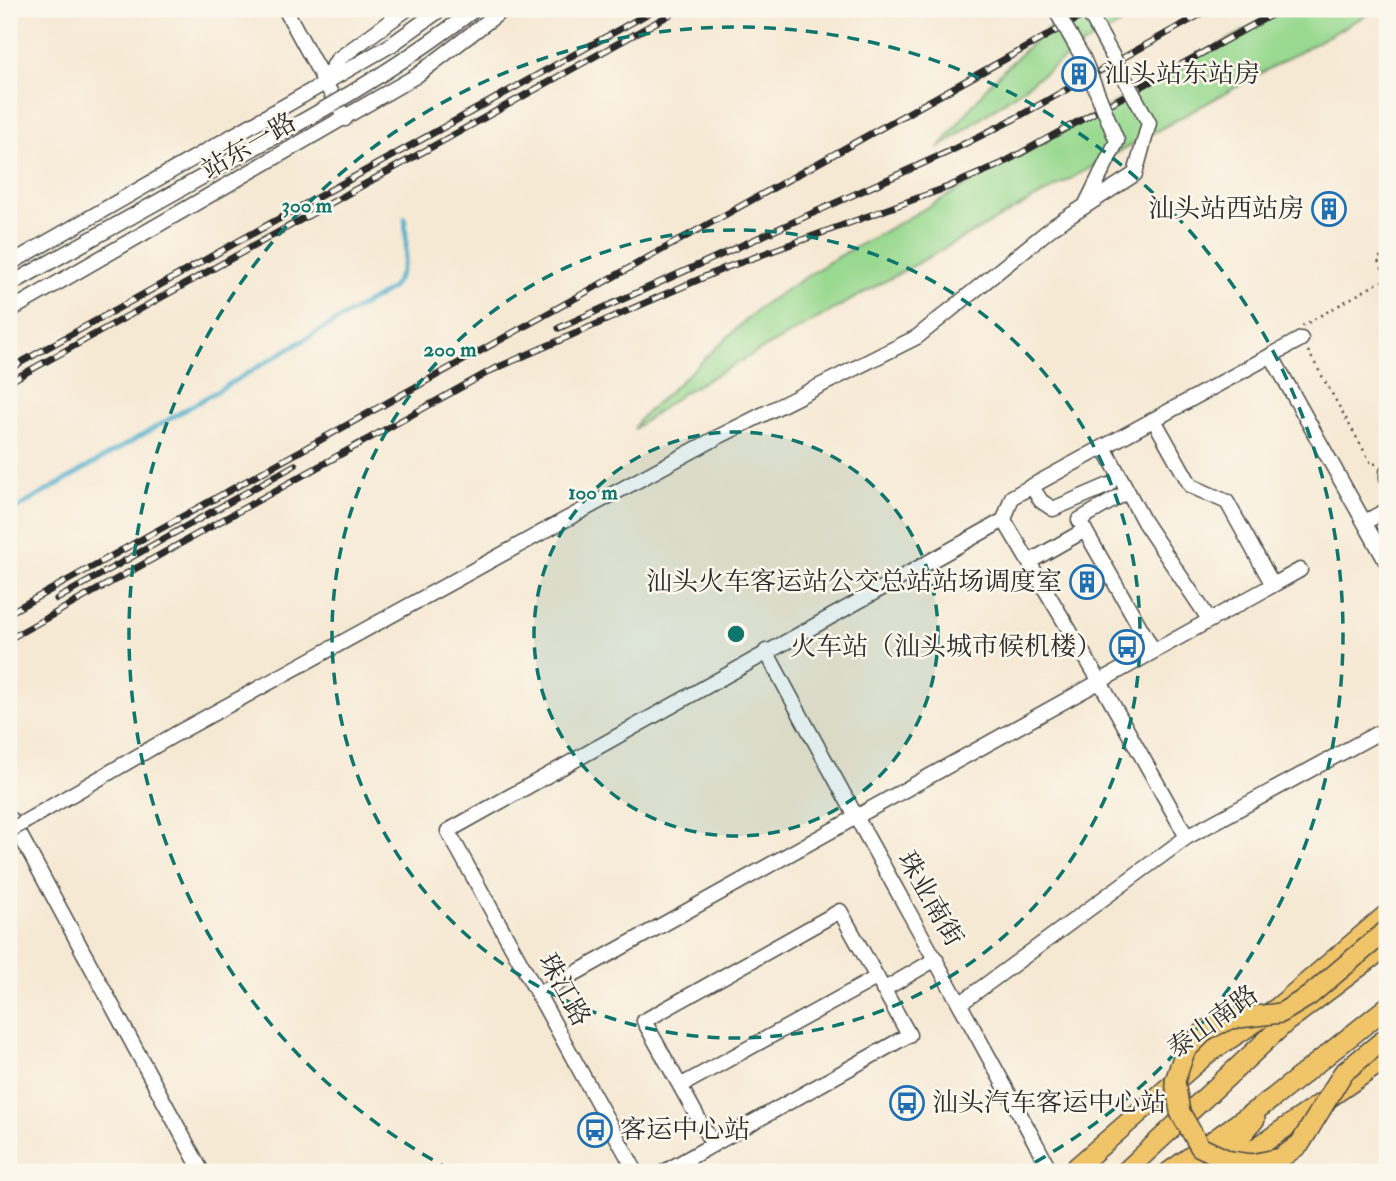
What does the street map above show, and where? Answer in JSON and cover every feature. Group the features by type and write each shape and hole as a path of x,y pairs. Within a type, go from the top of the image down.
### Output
{"highway":[{"name":"泰山南路","path":"1071,1172 1208,1054 1277,1008 1387,914"},
{"path":"1387,930 1309,996 1281,1013 1230,1019 1206,1030 1185,1051 1175,1081 1180,1112 1200,1147 1230,1161 1252,1164 1281,1158 1300,1144 1343,1073 1387,1037"},
{"name":"泰山南路","path":"1133,1166 1285,1023 1387,946"},
{"path":"1169,1172 1273,1098 1387,1007"},
{"path":"1208,1054 1285,1023"},
{"path":"1221,1172 1387,1058"},
{"path":"1211,1172 1273,1098"}],"street":[{"path":"285,9 345,119"},
{"path":"325,82 337,60 407,9"},
{"path":"9,264 391,45 441,9"},
{"path":"9,285 349,97 416,55 475,9"},
{"name":"站东一路","path":"9,311 416,76 504,9"},
{"path":"1055,9 1083,58 1117,141 1084,207"},
{"path":"202,1172 10,825 718,437 917,337 1054,226 1135,174 1149,123 1087,9"},
{"path":"766,651 1004,520 1012,497 1301,339"},
{"path":"1271,355 1387,563"},
{"path":"1154,420 1191,486 1227,502 1273,584"},
{"path":"1104,447 1127,492 1209,619"},
{"path":"1384,467 1387,478"},
{"path":"1032,487 1041,501 1053,509 1109,485"},
{"path":"1127,492 1079,520 1153,650"},
{"path":"1365,522 1387,510"},
{"path":"1004,520 1100,680 1187,837"},
{"path":"1029,562 1085,530"},
{"path":"538,994 1300,570"},
{"name":"珠业南街","path":"766,651 855,818 961,1003 1051,1172"},
{"name":"珠江路","path":"636,1172 448,831 766,651"},
{"path":"961,1003 1187,837 1387,728"},
{"path":"664,1172 713,1145 909,1035 839,911 644,1021 713,1145"},
{"path":"680,1086 880,984 936,960"}],"path":[{"path":"1384,467 1372,465 1296,330 1387,277 1377,259 1387,253"}],"green space":[{"path":"1068,9 1148,9 1085,44 938,149 992,81"},
{"path":"1283,9 1377,9 683,393 634,429 640,419 761,306 829,262"}],"waterway":[{"path":"9,513 391,289 404,264 405,218"}],"railway":[{"path":"9,369 656,9"},
{"path":"9,382 680,9"},
{"path":"9,613 1095,9"},
{"path":"559,328 948,152 1014,119 1210,9"},
{"path":"9,639 492,370 725,268 948,187 1001,164 1282,9"},
{"path":"57,599 295,465"}],"place":[{"name":"汕头站东站房","path":"1079,74"},
{"name":"汕头站西站房","path":"1329,209"},
{"name":"汕头火车客运站公交总站站场调度室","path":"1087,582"},
{"name":"火车站（汕头城市候机楼）","path":"1127,647"},
{"name":"汕头汽车客运中心站","path":"907,1103"},
{"name":"客运中心站","path":"595,1130"}]}
